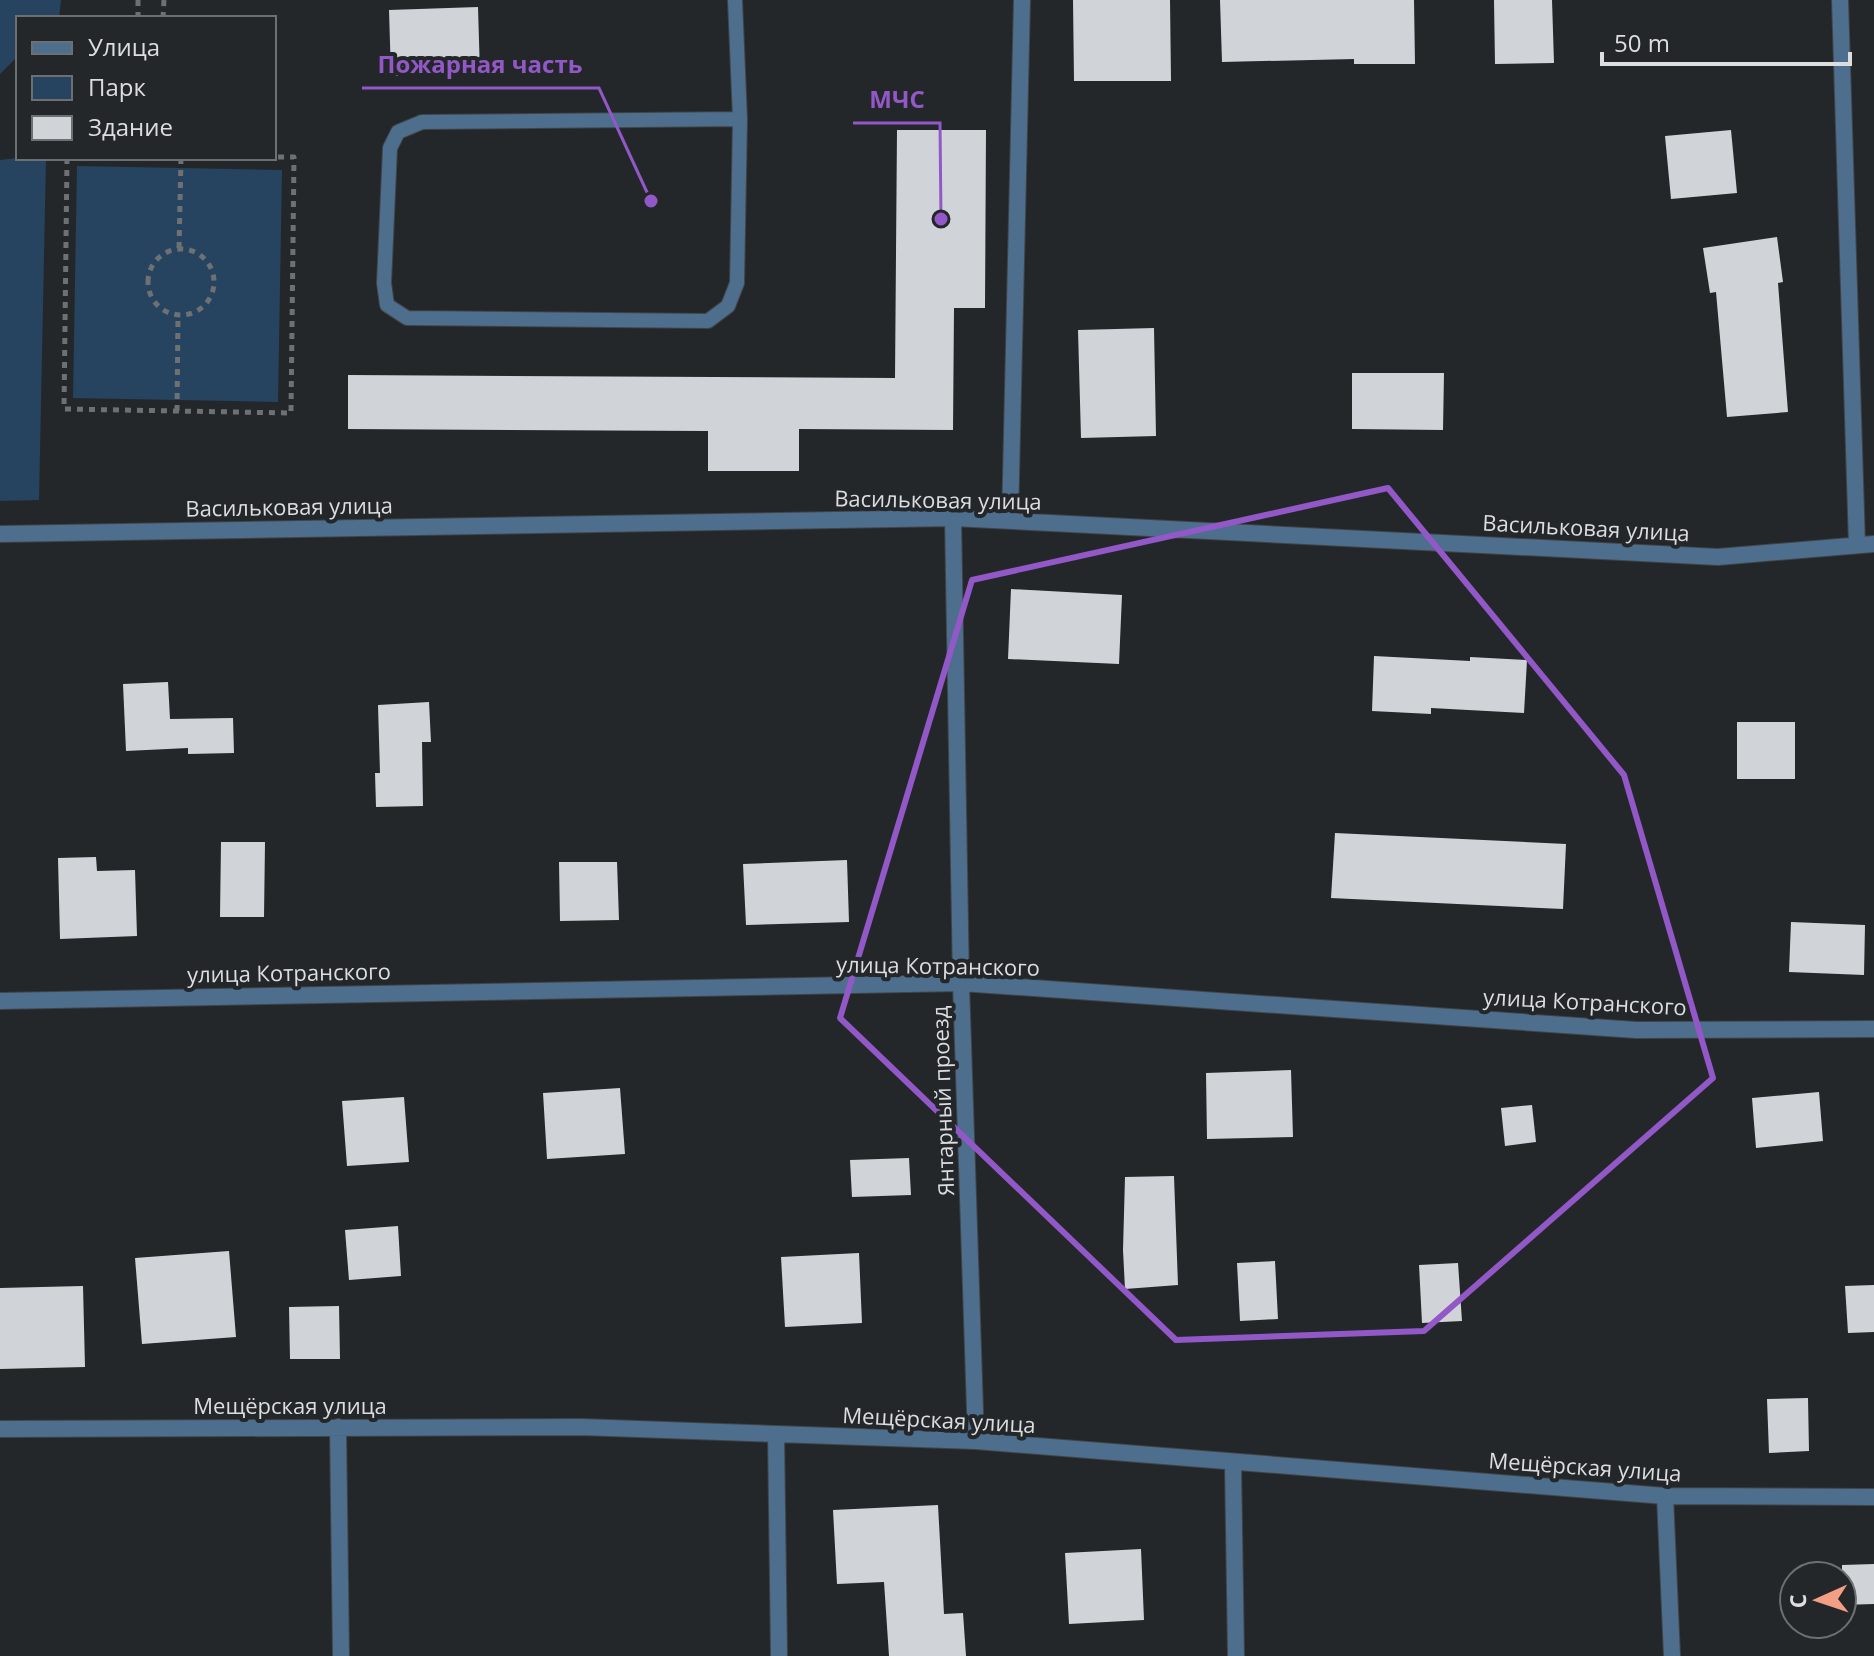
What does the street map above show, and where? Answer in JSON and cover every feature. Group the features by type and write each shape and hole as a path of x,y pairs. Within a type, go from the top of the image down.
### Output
{"street":[{"path":"1010,520 1022,0"},
{"path":"1840,0 1866,544"},
{"name":"Васильковая улица","path":"0,534 953,518 1718,557 1866,544"},
{"name":"Янтарный проезд","path":"953,518 961,983 976,1441"},
{"name":"улица Котранского","path":"0,1001 961,983 1636,1030 1874,1029"},
{"path":"338,1427 341,1656"},
{"name":"Мещёрская улица","path":"0,1429 581,1427 976,1441 1233,1464 1665,1496 1874,1497"},
{"path":"776,1434 779,1656"},
{"path":"1233,1464 1236,1656"},
{"path":"1665,1496 1672,1656"}],"lane":[{"path":"735,0 740,119 737,283 728,306 708,321 407,318 387,305 384,283 390,148 398,132 422,122 740,119"}],"path":[{"path":"67,160 64,409 291,413 294,157 276,157"},
{"path":"179,248 181,160"},
{"path":"179,248 195,251 207,260 214,274 214,290 207,304 194,313 178,315 165,311 154,301 148,288 148,274 154,261 165,252 179,248"},
{"path":"177,411 178,315"}],"highlighted area":[{"path":"1388,488 1624,775 1713,1078 1424,1331 1176,1340 840,1018 972,580"}],"green space":[{"path":"0,0 61,0 59,16 16,16 16,58 0,74"},
{"path":"0,160 46,160 39,500 0,501"},
{"path":"77,166 282,170 278,402 73,398"}],"building":[{"path":"1073,0 1170,0 1171,81 1074,81"},
{"path":"1220,0 1414,0 1415,64 1354,64 1354,59 1222,62"},
{"path":"1494,0 1552,0 1554,63 1495,64"},
{"path":"478,7 480,74 391,76 389,10"},
{"path":"897,130 986,130 985,308 954,308 953,430 799,429 799,471 708,471 708,431 348,429 348,375 895,378"},
{"path":"1731,130 1737,193 1671,199 1665,136"},
{"path":"1777,237 1783,282 1778,283 1788,412 1727,417 1716,292 1710,293 1703,248"},
{"path":"1154,328 1156,436 1081,438 1078,330"},
{"path":"1352,373 1444,373 1443,430 1352,429"},
{"path":"1011,589 1122,595 1119,664 1008,659"},
{"path":"1374,656 1470,661 1470,657 1527,660 1524,713 1431,708 1431,714 1372,711"},
{"path":"168,682 170,719 233,718 234,753 188,754 188,748 126,751 123,684"},
{"path":"429,702 431,742 422,742 423,806 376,807 375,773 380,773 378,705"},
{"path":"1737,722 1795,722 1795,779 1737,779"},
{"path":"1335,833 1566,844 1563,909 1331,898"},
{"path":"221,842 265,842 264,917 220,917"},
{"path":"96,857 97,871 135,870 137,936 60,939 58,858"},
{"path":"847,860 849,922 746,925 743,864"},
{"path":"559,862 617,862 619,920 560,921"},
{"path":"1791,922 1865,925 1864,975 1789,972"},
{"path":"1291,1070 1293,1137 1207,1139 1206,1073"},
{"path":"620,1088 625,1154 547,1159 543,1093"},
{"path":"1819,1092 1823,1141 1756,1148 1752,1098"},
{"path":"404,1097 409,1162 347,1166 342,1101"},
{"path":"1532,1105 1536,1142 1505,1146 1501,1108"},
{"path":"909,1158 911,1195 852,1197 850,1160"},
{"path":"1174,1176 1178,1285 1125,1289 1125,1177"},
{"path":"398,1226 401,1276 349,1280 345,1230"},
{"path":"229,1251 236,1337 142,1344 135,1258"},
{"path":"859,1253 862,1323 785,1327 781,1257"},
{"path":"1275,1261 1278,1319 1240,1321 1237,1263"},
{"path":"1458,1263 1462,1321 1422,1323 1419,1265"},
{"path":"1874,1285 1874,1332 1848,1333 1845,1286"},
{"path":"83,1286 85,1367 0,1369 0,1288"},
{"path":"339,1306 340,1359 290,1359 289,1307"},
{"path":"1808,1398 1809,1451 1769,1453 1767,1399"},
{"path":"938,1505 944,1614 963,1613 966,1656 889,1656 884,1582 837,1584 833,1510"},
{"path":"1141,1549 1144,1620 1069,1624 1065,1553"},
{"path":"1858,1564 1874,1564 1874,1604 1858,1604"}],"place":[{"name":"Пожарная часть","path":"651,201"},
{"name":"МЧС","path":"941,219"}]}
